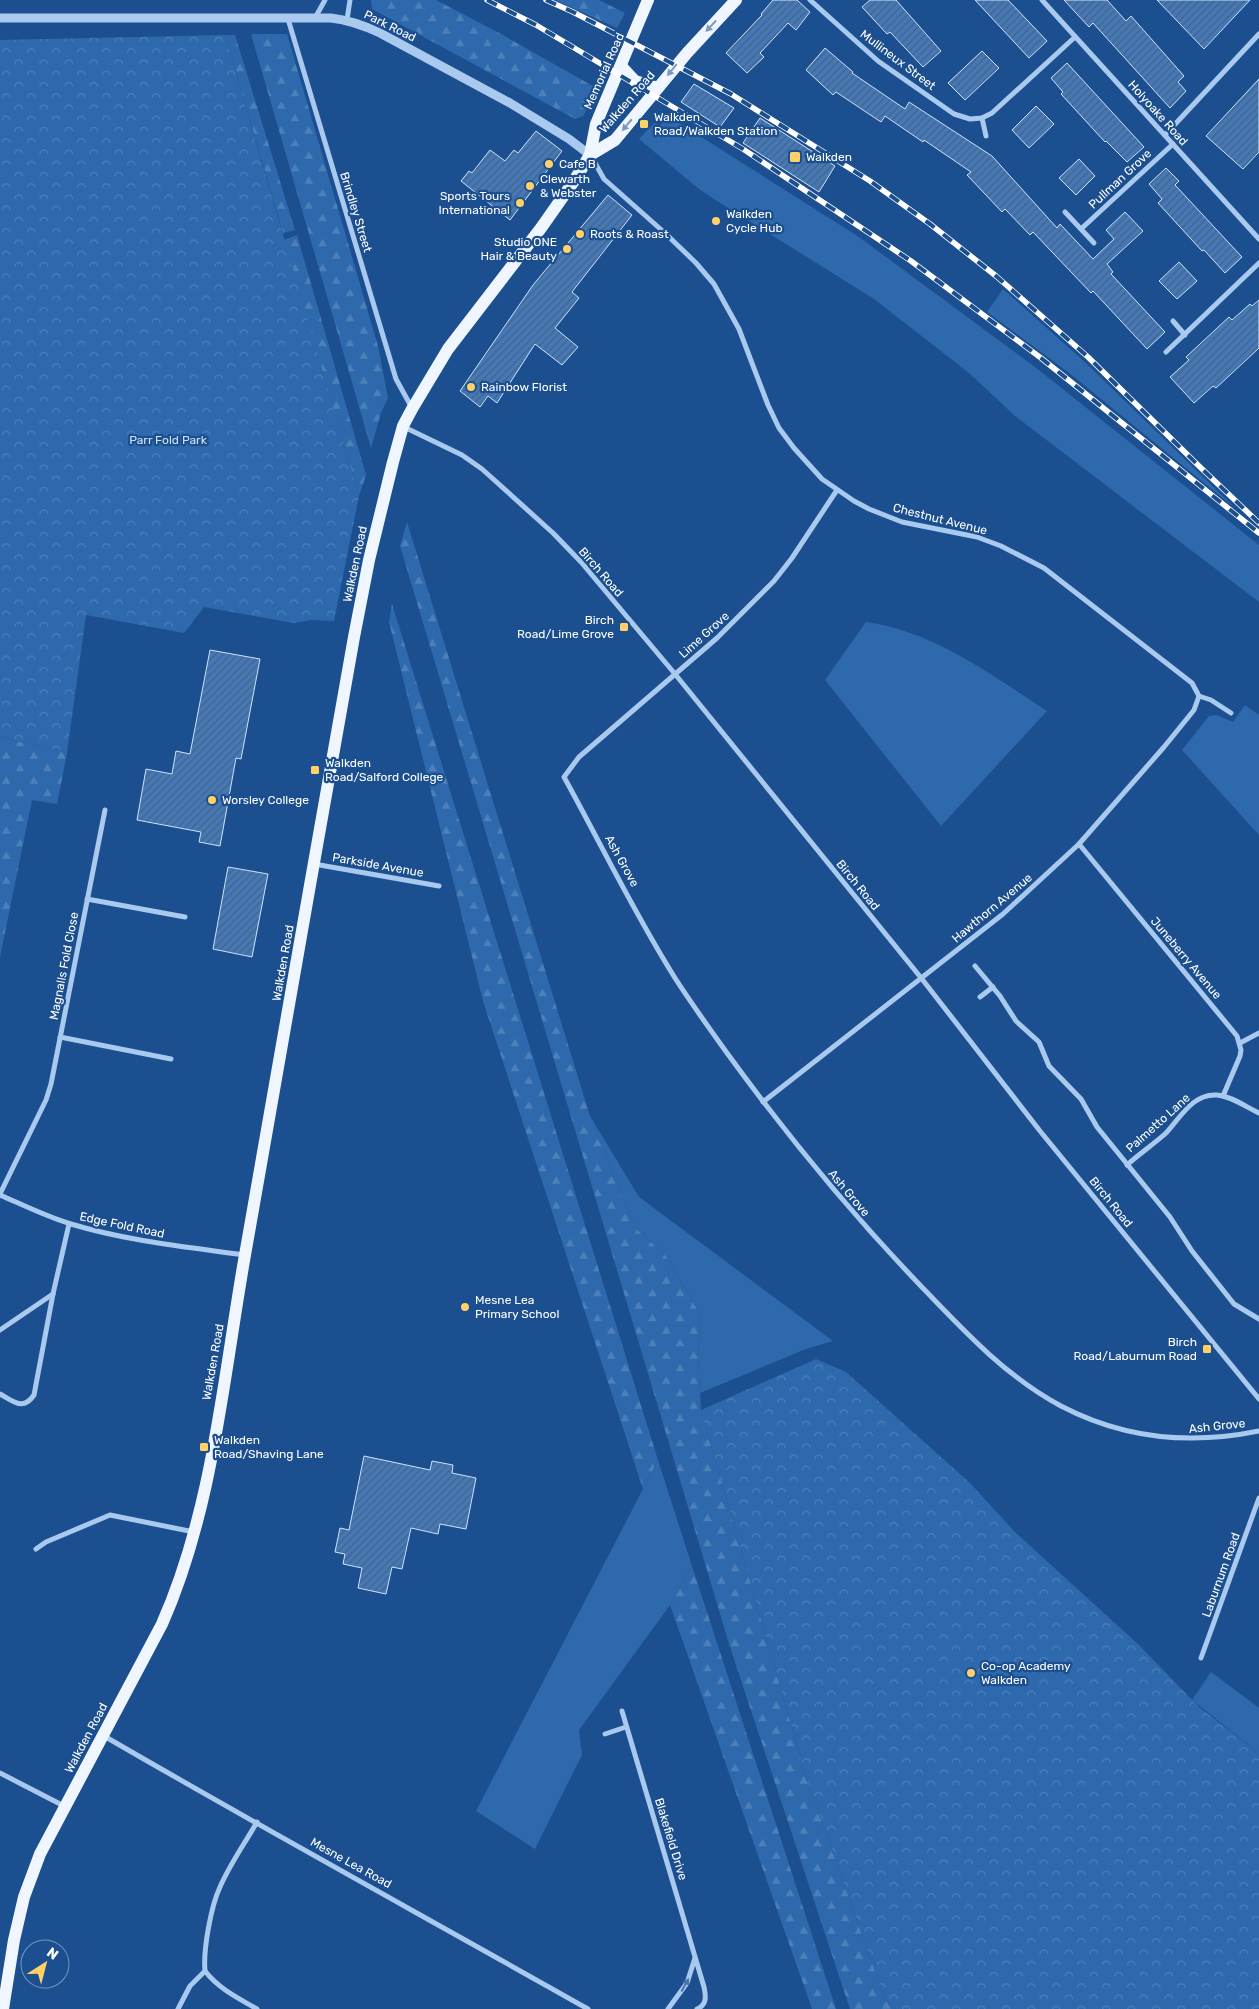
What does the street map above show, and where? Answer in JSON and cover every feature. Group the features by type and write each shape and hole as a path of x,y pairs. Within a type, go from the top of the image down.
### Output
{"main road":[{"name":"Memorial Road","path":"590,156 596,124 648,0"},
{"name":"Walkden Road","path":"3,2009 14,1940 24,1897 40,1854 104,1736 173,1600 195,1532 212,1454 245,1256 368,560 403,426 448,349 541,228 590,156 615,140 687,52 736,0"},
{"path":"621,66 636,81 658,88"}],"street":[{"path":"315,18 325,0"},
{"path":"346,20 350,0"},
{"name":"Mullineux Street","path":"810,0 878,61 954,114 970,119 982,118"},
{"name":"Holyoake Road","path":"1042,0 1259,239"},
{"name":"Park Road","path":"0,18 315,18 346,20 362,24 380,33 510,103 569,138 590,156"},
{"name":"Brindley Street","path":"288,19 396,379 412,409"},
{"path":"1165,135 1259,34"},
{"path":"986,136 982,118 992,113 1075,36"},
{"name":"Pullman Grove","path":"1081,229 1173,144"},
{"name":"Chestnut Avenue","path":"590,156 604,178 666,234 696,263 714,284 739,329 768,405 779,428 809,466 837,490 869,509 902,522 977,538 1024,556 1044,568 1192,683 1199,696 1211,700 1231,714"},
{"path":"1066,212 1094,243"},
{"path":"1166,352 1259,263"},
{"path":"1173,321 1185,335"},
{"name":"Birch Road","path":"403,426 462,455 482,469 507,489 580,562 675,674 922,979 1040,1131 1259,1399"},
{"name":"Lime Grove","path":"564,777 580,757 717,638 774,581 792,558 837,490"},
{"name":"Hawthorn Avenue","path":"763,1102 1003,914 1079,844 1194,710 1199,696"},
{"name":"Ash Grove","path":"564,777 675,978 763,1102 839,1197 878,1241 978,1343 1037,1391 1060,1406 1087,1418 1132,1431 1177,1439 1206,1439 1259,1431"},
{"name":"Magnalls Fold Close","path":"0,1195 46,1100 105,810"},
{"name":"Juneberry Avenue","path":"1079,844 1234,1031 1240,1043"},
{"name":"Parkside Avenue","path":"314,864 439,886"},
{"name":"Magnalls Fold Close","path":"87,899 185,918"},
{"path":"975,966 993,987 1016,1021 1039,1042 1049,1066 1080,1099 1098,1127 1170,1217 1192,1251 1234,1304 1259,1319"},
{"path":"980,997 993,987"},
{"path":"1259,1033 1240,1043 1240,1056 1223,1096 1259,1113"},
{"name":"Magnalls Fold Close","path":"60,1037 171,1059"},
{"name":"Palmetto Lane","path":"1126,1164 1166,1132 1182,1111 1205,1096 1214,1094 1223,1096"},
{"name":"Edge Fold Road","path":"0,1195 69,1224 150,1242 245,1256"},
{"path":"0,1394 14,1403 22,1405 29,1402 34,1395 53,1294 69,1224"},
{"path":"0,1330 53,1294"},
{"name":"Laburnum Road","path":"1201,1658 1259,1498"},
{"path":"36,1550 46,1542 110,1515 195,1532"},
{"name":"Blakefield Drive","path":"622,1711 706,1997 702,2007 697,2009"},
{"path":"605,1734 626,1727"},
{"name":"Mesne Lea Road","path":"104,1736 184,1783 257,1822 588,2009"},
{"path":"0,1773 64,1807"},
{"path":"257,1822 217,1894 203,1958 205,1971 213,1982 257,2009"},
{"path":"668,2009 687,1982 696,1958"},
{"path":"178,2009 190,1986 205,1971"}],"green space":[{"path":"371,0 436,0 598,89 583,116 575,119 372,9"},
{"path":"555,0 599,0 625,13 617,28"},
{"path":"251,34 287,34 378,346 388,398 381,413 371,448"},
{"path":"225,35 235,35 295,230 283,233"},
{"name":"Parr Fold Park","path":"225,35 359,496 334,621 311,620 294,623 204,607 184,633 86,615 67,753 0,737 0,40"},
{"path":"670,117 859,237 1035,367 1259,545 1259,602 1015,416 969,373 874,299 699,189 639,139 654,123 660,125"},
{"path":"297,235 366,475 359,496 284,240"},
{"path":"1003,289 1088,365 1236,509 1068,372 987,312"},
{"path":"407,522 590,1116 635,1228 666,1256 701,1316 698,1357 701,1410 806,1776 885,1999 896,2009 850,2009 730,1647 400,546"},
{"path":"392,604 658,1460 643,1489 483,1001 389,622"},
{"path":"866,622 891,627 939,645 983,669 1047,711 941,826 825,680"},
{"path":"1245,705 1259,715 1259,835 1182,750 1209,716 1217,715 1233,722"},
{"path":"0,737 67,753 57,804 32,800 0,957"},
{"path":"590,1116 639,1197 833,1341 806,1349 700,1393 698,1357 701,1316 666,1256 635,1228"},
{"name":"Co-op Academy Walkden","path":"816,1359 846,1372 970,1483 1015,1532 1139,1645 1199,1707 1259,1753 1259,2009 896,2009 885,1999 806,1776 701,1410"},
{"path":"658,1460 692,1566 670,1605 579,1730 582,1755 535,1849 476,1811"},
{"path":"692,1566 836,2009 812,2009 670,1605"},
{"path":"1211,1672 1259,1708 1259,1753 1192,1700"}],"building":[{"path":"773,0 797,0 810,12 796,30 788,23 760,53 764,57 747,73 726,53 762,15"},
{"path":"870,0 896,0 941,51 923,67 890,32 887,34 862,7"},
{"path":"975,0 1008,0 1047,41 1029,58"},
{"path":"1064,0 1107,0 1126,21 1131,16 1184,76 1178,82 1186,91 1170,108 1093,23 1089,27"},
{"path":"1157,0 1250,0 1204,49"},
{"path":"825,48 852,73 905,109 909,102 992,156 1057,228 1060,224 1093,259 1114,239 1106,230 1125,212 1143,231 1107,264 1113,272 1111,274 1165,332 1147,349 1093,291 1091,293 1033,232 1030,235 1005,209 1002,212 967,175 971,172 885,116 881,122 836,92 833,95 806,70"},
{"path":"982,51 999,68 965,100 948,83"},
{"path":"1067,63 1144,147 1127,162 1105,142 1061,94 1063,92 1051,78"},
{"path":"1259,79 1259,152 1243,169 1206,136"},
{"path":"694,84 734,108 720,127 681,102"},
{"path":"1036,106 1054,124 1029,148 1012,130"},
{"path":"760,118 835,166 819,192 743,143"},
{"path":"536,131 562,151 510,220 461,181 469,171 472,173 490,150 505,161 514,150 518,153"},
{"path":"1079,159 1095,176 1076,195 1059,178"},
{"path":"1166,168 1179,181 1175,185 1242,257 1225,273 1158,203 1162,199 1149,184"},
{"path":"608,195 632,215 572,292 579,298 555,328 578,347 562,365 535,344 497,403 488,396 480,407 460,391 533,285"},
{"path":"1179,262 1197,281 1177,299 1159,281"},
{"path":"1259,300 1259,348 1216,388 1213,386 1194,403 1170,377 1189,360 1186,357 1229,317 1232,320 1250,304 1252,306"},
{"path":"210,650 260,659 241,759 236,758 220,846 199,842 201,832 137,820 146,769 172,774 176,751 190,754"},
{"path":"228,867 268,874 252,957 213,949"},
{"path":"364,1456 430,1470 432,1461 453,1465 452,1473 476,1478 466,1529 440,1524 438,1534 411,1528 402,1569 392,1567 386,1594 358,1588 362,1568 343,1564 345,1554 335,1552 340,1528 349,1530"}],"railway":[{"path":"487,0 536,25 743,149 911,261 1041,358 1259,533"},
{"path":"546,0 573,12 731,94 870,181 930,224 996,276 1088,357 1259,523"}],"place":[{"name":"Walkden Road/Walkden Station","path":"644,124"},
{"name":"Walkden","path":"795,157"},
{"name":"Cafe B","path":"549,164"},
{"name":"Clewarth & Webster","path":"530,186"},
{"name":"Sports Tours International","path":"520,203"},
{"name":"Walkden Cycle Hub","path":"716,221"},
{"name":"Roots & Roast","path":"580,234"},
{"name":"Studio ONE Hair & Beauty","path":"567,249"},
{"name":"Rainbow Florist","path":"471,387"},
{"name":"Birch Road/Lime Grove","path":"624,627"},
{"name":"Walkden Road/Salford College","path":"315,770"},
{"name":"Worsley College","path":"212,800"},
{"name":"Mesne Lea Primary School","path":"465,1307"},
{"name":"Birch Road/Laburnum Road","path":"1207,1349"},
{"name":"Walkden Road/Shaving Lane","path":"204,1447"},
{"name":"Co-op Academy Walkden","path":"971,1673"}]}
